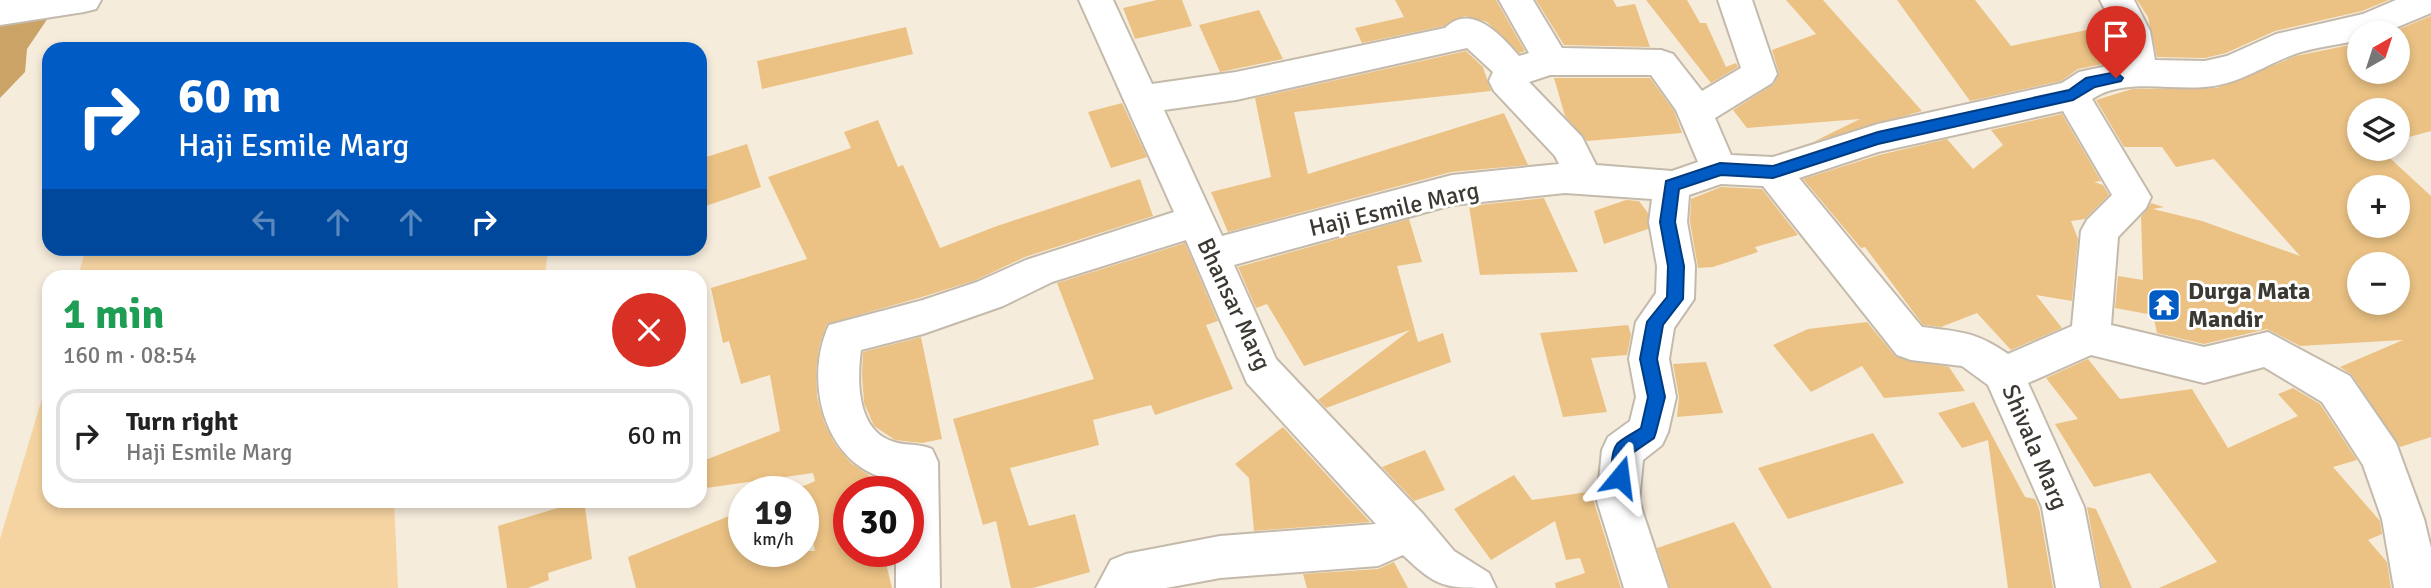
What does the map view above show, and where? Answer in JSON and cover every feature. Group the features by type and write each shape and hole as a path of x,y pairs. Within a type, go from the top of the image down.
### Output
{"street":[{"path":"0,12 84,0"},
{"name":"Bhansar Marg","path":"1096,0 1204,238 1261,372 1408,528 1439,566 1474,588"},
{"path":"1516,0 1552,62"},
{"path":"1695,112 1760,74 1735,0"},
{"path":"2117,0 2133,31 2140,73"},
{"name":"Haji Esmile Marg","path":"918,588 917,462 885,460 855,438 839,405 839,357 843,337 923,317 1039,271 1452,190 1565,178 1672,186 1720,169 1773,172 1878,138 2073,95 2091,82 2140,73 2206,75 2234,68 2288,43 2369,25 2430,0"},
{"path":"1142,99 1236,86 1455,39 1465,29 1493,49 1514,73"},
{"path":"1584,180 1569,147 1506,81 1520,68 1567,59 1600,62 1632,59 1661,63 1692,104 1709,149 1720,169"},
{"path":"2073,95 2106,157 2133,197 2116,218 2100,231 2095,316 2088,338"},
{"name":"Shivala Marg","path":"1773,172 1911,342 1970,350 2003,373 2063,507 2078,588"},
{"path":"1646,588 1618,501 1623,450 1648,432 1656,397 1649,359 1655,322 1675,299 1676,266 1668,222 1672,186"},
{"path":"2003,373 2034,364 2088,338 2204,365 2268,349 2336,389 2381,456 2403,519 2416,571 2416,588"},
{"path":"1118,588 1126,575 1220,557 1378,546 1408,528"}],"shaded area":[{"path":"48,18 27,49 25,72 0,98 0,24"},
{"path":"84,256 547,256 546,270 80,270"},
{"path":"42,398 42,508 394,508 398,588 0,588 0,539"}],"building":[{"path":"1157,0 1182,0 1192,26 1135,39 1123,8"},
{"path":"1395,0 1496,0 1525,51 1519,53 1487,22 1465,16 1444,26 1362,43 1355,28 1404,17"},
{"path":"1536,0 1613,0 1617,7 1635,4 1650,47 1564,45"},
{"path":"1646,0 1687,0 1700,23 1706,23 1726,67 1736,63 1738,67 1711,83"},
{"path":"1786,0 1823,0 1922,111 1813,142 1860,119 1747,128 1733,110 1774,84 1779,73 1772,50 1816,34"},
{"path":"1897,0 1975,0 2011,46 2110,25 2118,61 2078,69 2061,81 1970,101"},
{"path":"2137,0 2389,0 2362,11 2275,31 2226,53 2205,58 2157,57 2148,17"},
{"path":"1259,10 1283,59 1220,72 1199,25"},
{"path":"2431,16 2431,131 2410,137 2410,98 2347,98 2347,161 2393,161 2408,175 2347,175 2347,238 2410,238 2410,177 2431,196 2431,437 2400,447 2352,375 2340,367 2403,340 2300,346 2267,329 2204,344 2157,333 2153,315 2115,308 2118,276 2143,280 2141,217 2151,203 2164,207 2153,209 2202,221 2300,256 2214,159 2176,167 2162,147 2124,147 2096,100 2132,89 2217,88 2296,56 2347,45 2347,84 2410,84 2410,24"},
{"path":"906,27 913,54 762,89 757,61"},
{"path":"1466,51 1483,67 1491,91 1294,112 1308,174 1504,113 1528,165 1451,172 1228,232 1211,192 1271,177 1255,98"},
{"path":"1554,78 1650,78 1674,111 1682,133 1587,141 1565,116"},
{"path":"1122,103 1147,157 1111,168 1088,112"},
{"path":"2062,114 2101,181 2094,182 2103,185 2109,195 2085,219 2071,221 2078,239 2072,301 2036,295 2062,328 2011,350 1977,313 1941,327 1923,325 1865,247 1861,248 1803,179 1879,155 1947,139 1973,169 2003,145 1991,130"},
{"path":"878,120 898,167 903,165 940,248 997,226 1140,179 1153,216 1025,257 976,280 827,324 819,347 816,372 817,397 824,422 835,444 851,463 870,476 833,476 833,567 887,567 892,588 636,588 628,557 728,516 728,567 819,567 819,476 814,476 813,473 792,476 728,476 728,485 707,488 707,459 780,431 770,375 741,384 729,341 723,343 711,288 807,259 768,177 851,148 844,132"},
{"path":"747,144 761,187 707,206 707,157"},
{"path":"1721,187 1762,189 1798,235 1755,247 1758,252 1713,267 1698,268 1690,222 1691,199"},
{"path":"1544,198 1578,272 1480,275 1469,206"},
{"path":"1626,200 1639,201 1648,213 1648,229 1604,244 1594,211"},
{"path":"1409,219 1422,262 1397,266 1418,342 1443,333 1451,362 1326,408 1318,400 1410,330 1304,366 1267,304 1256,308 1238,267"},
{"path":"1185,243 1218,321 1206,325 1233,389 1155,415 1151,405 1093,420 1099,445 1010,468 1029,526 1075,514 1090,572 1033,588 1011,588 996,521 983,525 953,419 1094,379 1057,283"},
{"path":"1867,322 1896,357 1949,367 1965,391 1884,398 1862,366 1811,392 1773,345 1808,329"},
{"path":"1628,325 1631,335 1627,355 1591,358 1607,412 1563,417 1540,333"},
{"path":"921,337 942,439 922,443 895,440 874,426 864,403 863,352"},
{"path":"2088,359 2120,399 2192,389 2228,448 2298,416 2278,394 2293,388 2320,404 2357,460 2333,467 2380,521 2382,534 2368,540 2387,562 2391,588 2159,588 2217,562 2150,473 2094,487 2055,424 2078,419 2046,378"},
{"path":"1706,362 1723,413 1677,417 1679,397 1673,364"},
{"path":"1974,402 2025,497 2035,499 2039,508 2053,588 2008,588 1988,440 1962,448 1938,413"},
{"path":"1283,427 1370,522 1254,531 1249,478 1235,464"},
{"path":"1873,433 1904,483 1788,519 1758,468"},
{"path":"1425,450 1445,490 1414,501 1382,467"},
{"path":"1514,475 1532,500 1595,491 1594,502 1621,588 1556,588 1555,583 1585,573 1580,558 1566,560 1555,521 1491,560 1454,509"},
{"path":"2087,507 2096,509 2132,588 2102,588"},
{"path":"558,508 585,508 592,559 548,573 549,580 528,588 507,588 498,526"},
{"path":"1734,522 1772,588 1670,588 1657,548"},
{"path":"1394,562 1408,588 1307,588 1303,574 1378,569"}],"place":[{"name":"Durga Mata Mandir","path":"2164,305"}],"route":[{"path":"1620,477 1623,450 1648,432 1656,397 1649,359 1655,322 1675,299 1676,266 1668,222 1672,186 1720,169 1773,172 1878,138 2073,95 2091,82 2116,78"}]}
